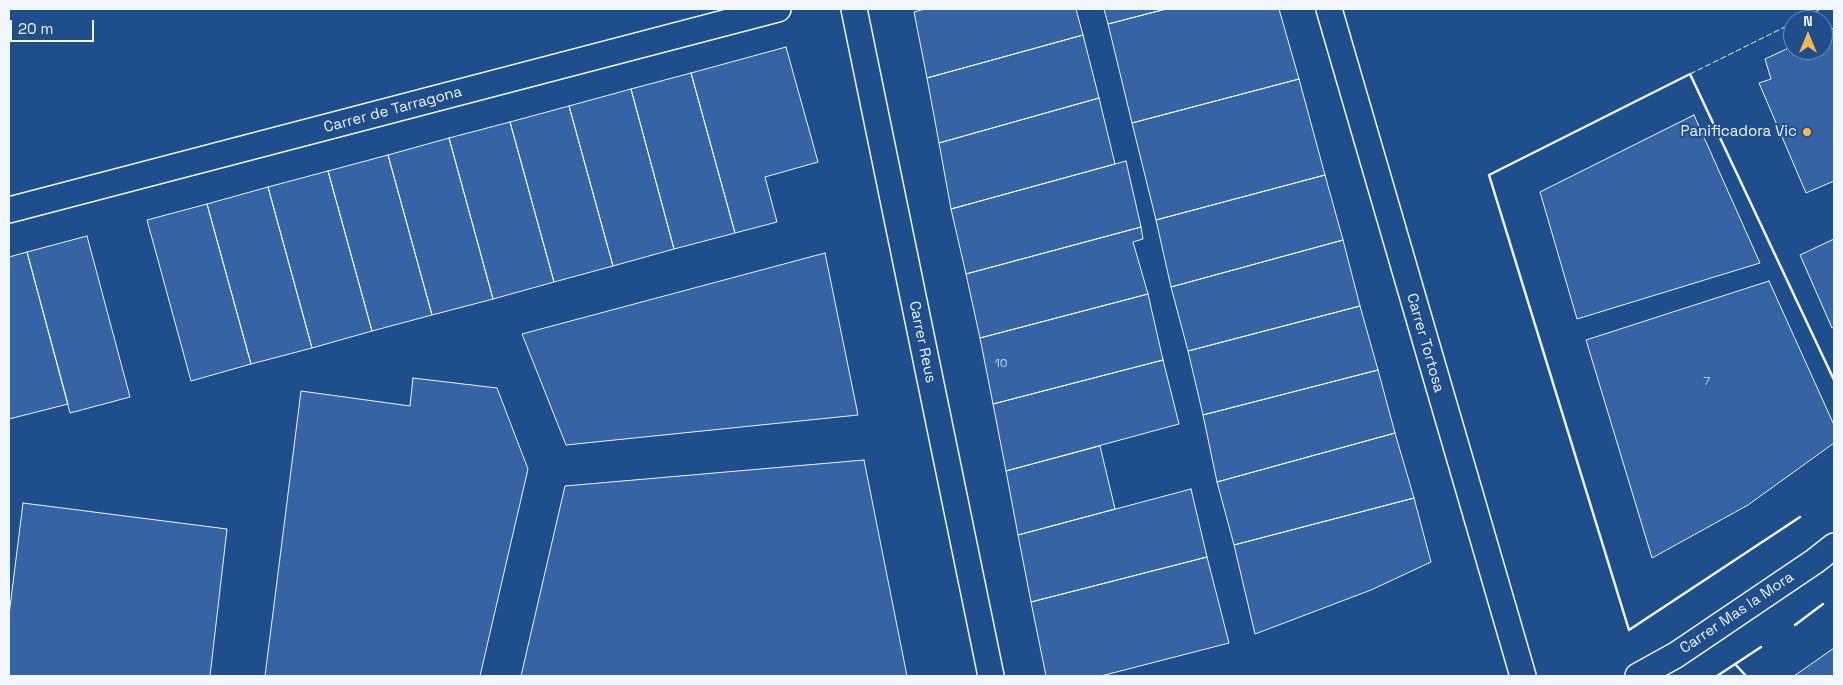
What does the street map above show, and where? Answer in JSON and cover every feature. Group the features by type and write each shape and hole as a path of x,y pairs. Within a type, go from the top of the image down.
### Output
{"street":[{"name":"Carrer de Tarragona","path":"9,210 778,9"},
{"name":"Carrer Reus","path":"854,9 991,676"},
{"name":"Carrer Tortosa","path":"1328,9 1522,676"},
{"name":"Carrer Mas la Mora","path":"1638,676 1676,655 1815,561 1834,546"}],"building":[{"path":"925,9 1076,9 1083,35 927,78 914,12"},
{"path":"1104,9 1166,9 1108,24"},
{"path":"1166,9 1279,9 1299,79 1132,123 1108,24"},
{"name":"Panificadora Vic","path":"1833,28 1834,181 1806,193 1759,83 1771,79 1765,59 1783,51 1783,60 1833,60"},
{"path":"1083,35 1099,98 939,143 927,78"},
{"path":"786,47 818,162 765,177 777,222 735,233 691,73"},
{"path":"691,73 735,233 674,249 631,89"},
{"path":"1299,79 1325,175 1156,220 1132,123"},
{"path":"631,89 674,249 613,266 569,106"},
{"path":"1099,98 1115,164 951,209 939,143"},
{"path":"569,106 613,266 554,282 510,122"},
{"path":"1694,115 1760,263 1577,319 1540,192"},
{"path":"510,122 554,282 493,299 449,138"},
{"path":"449,138 493,299 432,315 388,155"},
{"path":"388,155 432,315 372,331 328,171"},
{"path":"1126,161 1141,227 966,274 951,209"},
{"path":"328,171 372,331 312,348 268,187"},
{"path":"1325,175 1343,240 1171,287 1156,220"},
{"path":"268,187 312,348 251,364 207,204"},
{"path":"207,204 251,364 191,381 147,220"},
{"path":"1141,227 1143,239 1133,242 1148,294 980,338 966,274"},
{"path":"87,236 130,397 70,413 27,252"},
{"path":"1834,239 1834,327 1832,328 1800,255"},
{"path":"1343,240 1360,306 1188,351 1171,287"},
{"path":"27,252 68,404 9,419 9,257"},
{"path":"825,253 858,415 566,445 522,334"},
{"path":"1769,281 1834,425 1834,443 1748,505 1652,558 1586,340"},
{"path":"1148,294 1163,360 993,404 980,338"},
{"path":"1360,306 1378,370 1203,415 1188,351"},
{"path":"1163,360 1179,424 1006,471 993,404"},
{"path":"1378,370 1395,433 1217,482 1203,415"},
{"path":"413,378 497,388 528,469 480,676 265,676 301,391 410,406"},
{"path":"1395,433 1414,498 1234,545 1217,482"},
{"path":"1100,446 1115,509 1018,535 1006,471"},
{"path":"864,460 907,676 521,676 565,486"},
{"path":"1191,489 1207,557 1031,602 1018,535"},
{"path":"1414,498 1431,562 1371,590 1255,634 1234,545"},
{"path":"23,503 227,529 210,676 9,676 9,615"},
{"path":"1207,557 1229,643 1101,676 1046,676 1031,602"},
{"path":"1834,648 1834,676 1794,676"}],"fence":[{"path":"1690,74 1783,28"}],"wall":[{"path":"1800,517 1629,630 1489,175 1690,74 1834,380"},
{"path":"1795,625 1823,604"},
{"path":"1717,676 1761,647"},
{"path":"1736,665 1746,676"}],"place":[{"name":"Panificadora Vic","path":"1807,132"}]}
